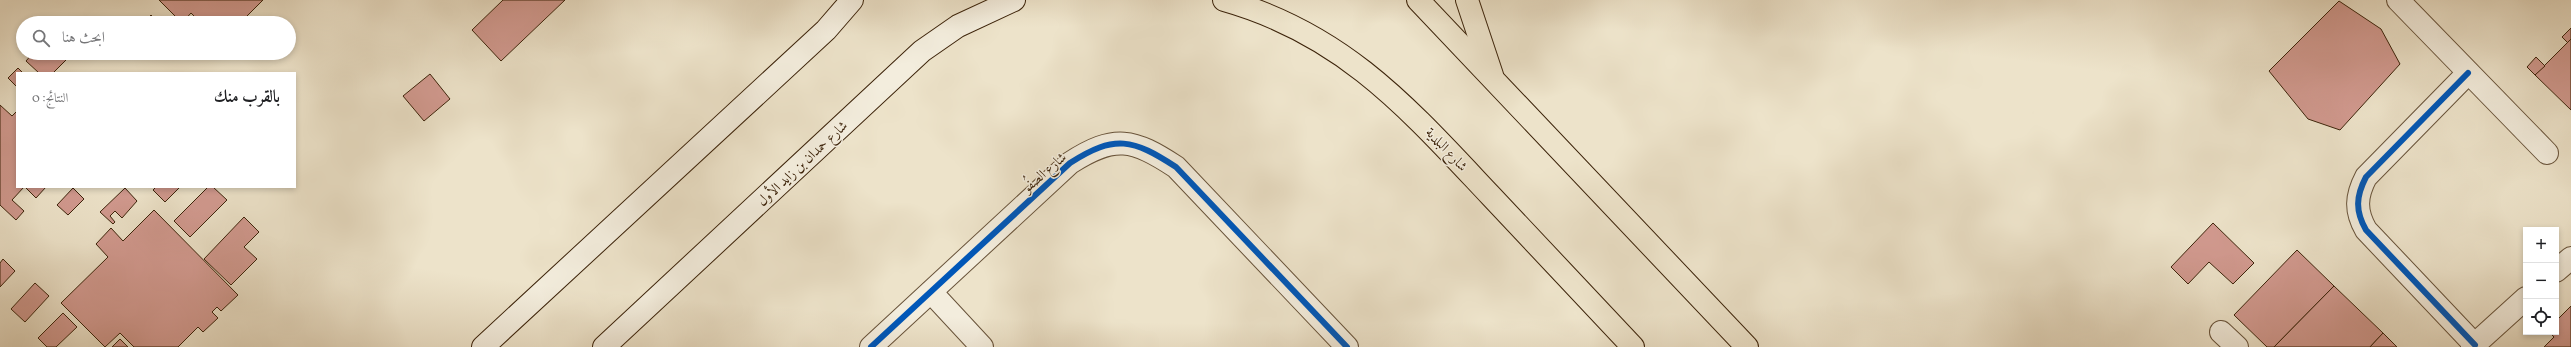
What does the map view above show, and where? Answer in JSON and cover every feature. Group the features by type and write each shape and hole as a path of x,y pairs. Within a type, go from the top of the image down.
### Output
{"main road":[{"name":"شارع البلدية","path":"1224,0 1248,7 1307,33 1360,67 1406,106 1633,347"},
{"path":"1418,0 1747,347"},
{"path":"1467,0 1494,80"}],"street":[{"path":"483,347 826,30 852,0"},
{"name":"شارع حمدان بن زايد الأول","path":"604,347 922,51 958,26 1002,4 1014,0"},
{"path":"2398,0 2546,153"},
{"path":"2468,73 2366,177 2359,190 2358,206 2360,218 2366,230 2474,346 2525,299"},
{"name":"شارع الصفُو","path":"871,347 1070,163 1091,149 1117,143 1145,147 1176,167 1347,347"},
{"path":"2559,268 2571,258"},
{"path":"931,292 982,347"},
{"path":"2221,332 2237,347"}],"building":[{"path":"159,0 263,0 247,16 194,16 191,13 188,16 175,16"},
{"path":"503,0 565,0 501,61 472,30"},
{"path":"2339,1 2381,29 2400,64 2340,130 2308,119 2269,71"},
{"path":"2571,28 2571,39 2568,43 2562,37"},
{"path":"2571,39 2571,110 2535,75"},
{"path":"2536,57 2545,66 2535,75 2527,67"},
{"path":"66,60 54,72 38,72 26,61"},
{"path":"18,68 22,72 16,72 16,86 8,78"},
{"path":"430,74 450,99 424,121 403,96"},
{"path":"0,105 12,116 16,112 16,188 23,188 12,200 24,211 16,220 0,205"},
{"path":"26,188 45,188 36,198"},
{"path":"73,188 84,199 68,215 57,205"},
{"path":"125,188 137,201 122,218 115,211 110,216 115,222 113,224 100,212"},
{"path":"155,188 179,188 165,202 153,190"},
{"path":"207,188 214,188 227,200 190,237 174,221"},
{"path":"154,210 238,295 221,311 217,307 212,312 218,318 203,332 198,327 178,347 134,347 120,333 105,347 61,303 108,257 96,244 111,228 123,241"},
{"path":"244,217 259,232 244,247 257,259 231,285 204,259"},
{"path":"2213,223 2254,263 2233,284 2209,262 2188,284 2171,267"},
{"path":"2297,250 2334,286 2274,347 2267,347 2234,315"},
{"path":"3,259 15,271 0,287 0,263"},
{"path":"35,283 49,296 25,322 11,309"},
{"path":"2334,286 2383,333 2370,347 2274,347"},
{"path":"2571,306 2571,347 2544,347 2554,337 2552,335 2559,335 2559,318"},
{"path":"63,313 77,327 56,347 47,347 38,338"},
{"path":"2383,333 2397,347 2370,347"},
{"path":"120,339 128,347 112,347"}],"cycle path":[{"path":"2468,73 2366,177 2360,191 2358,204 2362,223 2366,230 2475,345"},
{"path":"871,347 1070,163 1100,147 1112,144 1124,144 1148,150 1176,167 1347,347"}]}
